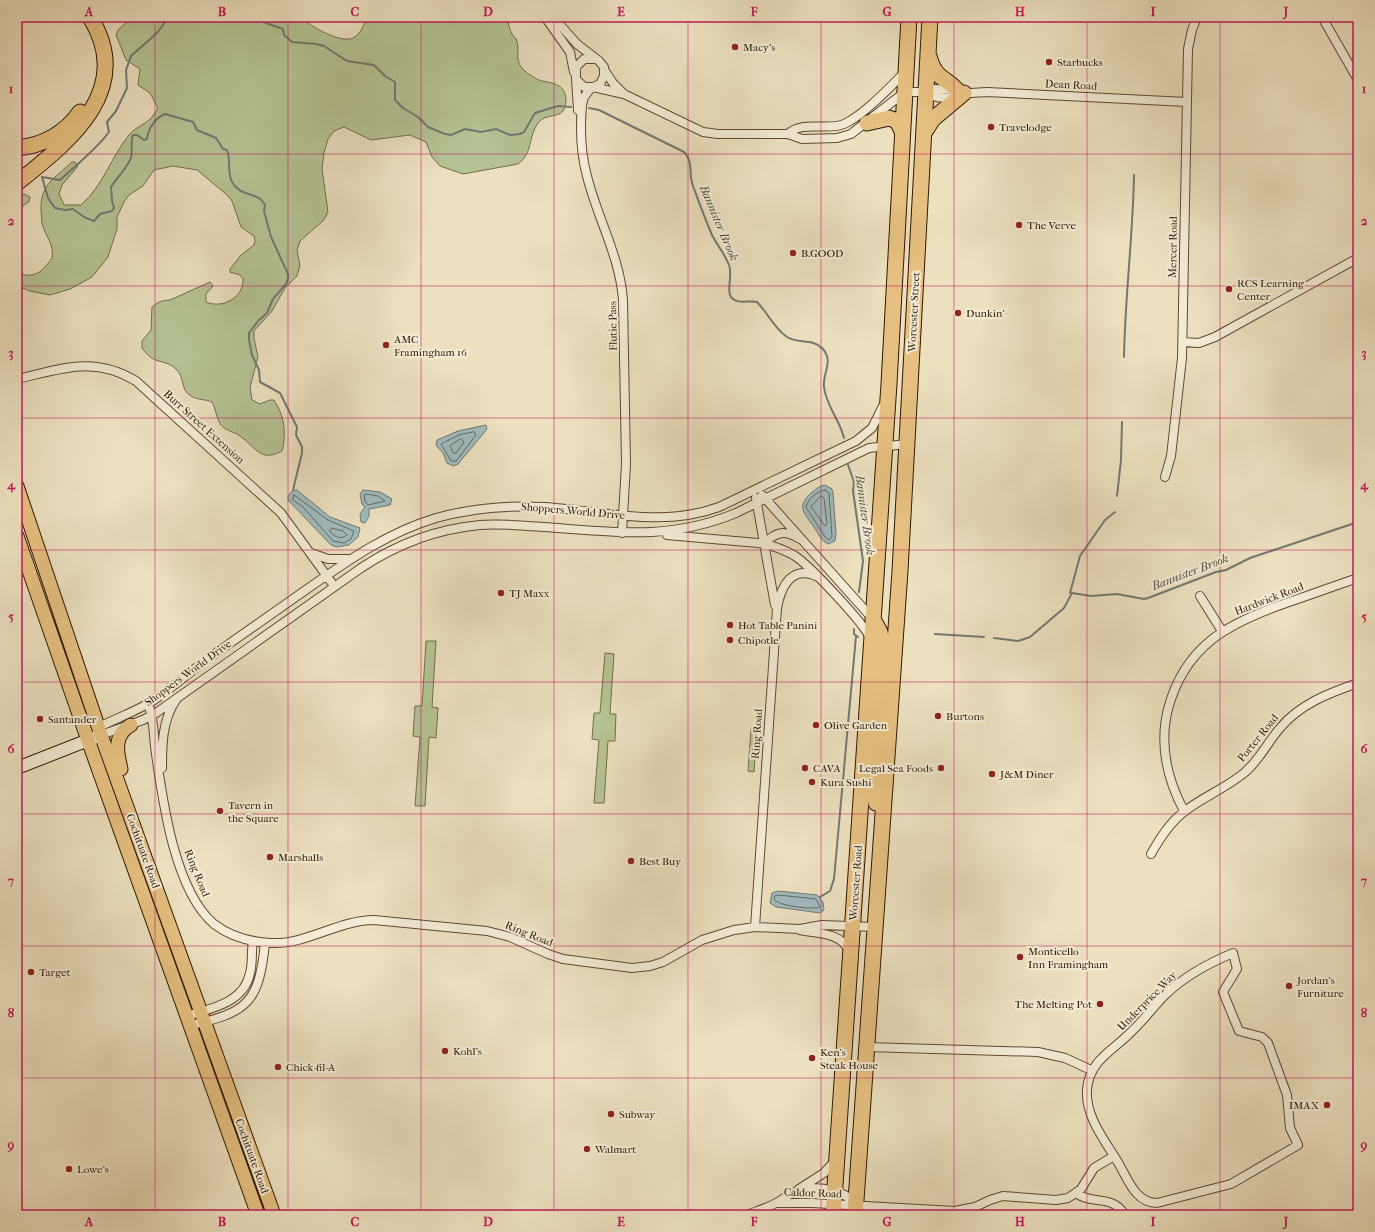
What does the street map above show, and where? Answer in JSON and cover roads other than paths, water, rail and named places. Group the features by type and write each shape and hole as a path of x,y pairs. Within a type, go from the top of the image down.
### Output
{"highway":[{"path":"17,148 37,144 57,135 75,119 86,100 94,76 94,56 88,35 78,17"},
{"path":"17,183 67,142 86,120 95,104 102,82 104,62 99,38 90,17"},
{"name":"Worcester Street","path":"877,550 889,384 909,17"},
{"name":"Worcester Street","path":"898,607 930,17"},
{"path":"923,134 933,119 960,94 936,74 931,64 928,50"},
{"path":"866,123 889,118 897,121 902,131"},
{"name":"Worcester Road","path":"834,1203 854,926 877,550"},
{"name":"Worcester Road","path":"856,1211 898,607"},
{"path":"872,618 880,632 883,651 875,772 881,844"}],"main road":[{"name":"Cochituate Road","path":"17,486 100,731 274,1215"},
{"name":"Cochituate Road","path":"17,536 88,740 258,1215"},
{"path":"131,725 120,736 117,751 136,831"}],"street":[{"name":"Flutie Pass","path":"545,17 567,47 572,57 582,126"},
{"path":"553,17 577,44 601,63 613,83 624,94"},
{"name":"Mercer Road","path":"1164,478 1171,456 1177,412 1183,342 1189,41 1197,17"},
{"path":"1322,17 1358,80"},
{"path":"595,59 586,58 580,61 576,67 575,76 582,86 624,94 703,132 718,134 788,134 799,138 840,137 854,132 905,92"},
{"path":"592,88 601,83 605,71"},
{"path":"788,134 799,127 836,126 849,122 906,72"},
{"name":"Flutie Pass","path":"592,88 582,103 583,152 587,176 615,262 623,293 626,425 624,516 622,533"},
{"name":"Dean Road","path":"905,92 926,92 935,89 952,90 960,94 987,92 1187,102"},
{"path":"1183,342 1199,343 1218,335 1358,258"},
{"name":"Burr Street Extension","path":"17,379 80,365 94,366 122,372 136,381 278,510 334,586"},
{"path":"17,374 39,374"},
{"name":"Shoppers World Drive","path":"88,740 100,731 148,704 349,559 382,539 413,525 445,515 478,509 531,506 656,518 695,514 719,507 863,437 872,428 878,418 889,384"},
{"name":"Shoppers World Drive","path":"100,731 131,725 152,715 368,563 396,548 426,535 454,528 502,524 622,533 665,532 700,525 728,516 866,450 885,446 907,444"},
{"path":"755,490 806,543 872,618"},
{"name":"Ring Road","path":"755,490 776,614"},
{"path":"764,544 773,535 781,532 806,543"},
{"name":"Shoppers World Drive","path":"644,533 764,544 778,547 793,555 818,577 866,631 870,639 871,649"},
{"path":"311,553 328,559 349,559"},
{"name":"Ring Road","path":"755,927 776,614 780,594 790,578 805,573 818,577"},
{"name":"Hardwick Road","path":"1184,811 1174,790 1167,768 1164,741 1167,715 1173,694 1182,673 1204,646 1222,631 1254,615 1358,578"},
{"path":"1200,596 1222,631"},
{"name":"Porter Road","path":"1151,854 1166,831 1184,811 1229,785 1246,771 1259,758 1280,727 1298,711 1319,698 1358,683"},
{"name":"Ring Road","path":"162,783 165,726 169,712 180,696"},
{"name":"Ring Road","path":"148,704 152,715 156,752 173,842 193,898 206,916 218,927 234,936 265,943 285,943 357,922 374,920 487,931 510,937 563,959 637,968 650,966 668,960 710,936 755,927 800,930 818,926 875,927"},
{"path":"17,768 88,740"},
{"path":"800,930 839,938 847,946 851,961"},
{"path":"188,1021 203,1017 226,1003 240,992 250,972 253,941"},
{"path":"188,1021 237,1010 251,996 261,976 265,943"},
{"name":"Underprice Way","path":"1233,953 1237,969 1224,989 1224,997 1238,1031 1262,1037 1268,1043 1287,1095 1290,1128 1298,1145 1230,1184 1157,1203 1146,1201 1138,1195 1114,1156 1088,1106 1087,1090 1091,1070 1101,1057 1125,1038 1166,994 1179,983 1202,967 1233,953"},
{"path":"867,1047 1038,1052 1060,1057 1091,1070"},
{"path":"795,1191 830,1169 838,1155"},
{"path":"856,1211 955,1212 976,1207 996,1197 1010,1196 1056,1200 1068,1198 1077,1194 1094,1168 1114,1156"},
{"name":"Caldor Road","path":"747,1215 777,1203 795,1191 811,1189 834,1203 856,1211"},
{"path":"1077,1194 1086,1198 1113,1203 1125,1215"},
{"name":"Caldor Road","path":"777,1203 834,1203 848,1195 856,1211"}],"water":[{"path":"486,425 487,429 458,464 453,466 447,463 443,453 436,445 437,440 458,431"},
{"path":"825,485 832,489 833,493 836,533 835,541 828,544 822,539 803,510 806,498 819,487"},
{"path":"293,490 297,490 330,517 360,528 358,537 349,545 337,547 331,545 288,500 288,496"},
{"path":"363,490 380,492 392,499 390,505 369,509 369,516 365,523 361,522 360,514 365,507 362,504 360,494"},
{"path":"778,891 817,895 823,902 824,910 820,913 776,907 770,903 772,893"}],"waterway":[{"name":"Bannister Brook","path":"42,177 60,180 104,139 109,132 107,122 116,111 127,88 126,70 131,56 157,33 169,17"},
{"name":"Bannister Brook","path":"249,17 283,29 284,35 292,42 324,46 347,61 374,65 385,76 395,82 395,100 403,108 418,117 428,127 445,134 451,135 465,129 481,132 496,129 510,135 520,134 524,132 535,113 558,106 571,107"},
{"name":"Bannister Brook","path":"589,108 599,110 684,152 689,160 692,182 704,217 712,235 729,265 729,291 731,297 740,302 757,302 778,329 787,337 815,343 823,349 828,359 824,382 825,394 844,438"},
{"path":"42,177 48,198 55,208 65,210 73,209 84,217 94,221 100,214 112,211 114,208 111,187 127,166 131,158 133,135 137,135 144,140 147,139 153,124 161,116 165,114 193,122 197,130 216,138 223,149 227,150 232,182 240,190 258,198 265,205 264,211 271,237 288,274 286,284 273,299 267,313 259,320 249,333 249,340 252,355 259,370 260,382 280,393 297,427 296,435 302,447 302,453 293,490"},
{"path":"1124,357 1134,175"},
{"path":"1117,496 1121,460 1122,422"},
{"name":"Bannister Brook","path":"848,465 854,482 853,491 863,561 859,592"},
{"path":"1070,593 1080,556 1105,520 1115,512"},
{"name":"Bannister Brook","path":"994,638 1018,641 1030,637 1064,608 1072,593 1091,596 1117,594 1144,599 1216,572 1226,570 1250,558 1358,522"},
{"name":"Bannister Brook","path":"854,629 854,634 858,637"},
{"name":"Bannister Brook","path":"935,634 984,637"},
{"path":"820,897 830,891 834,879 856,636"}],"place":[{"name":"Macy's","path":"735,47"},
{"name":"Starbucks","path":"1049,62"},
{"name":"Travelodge","path":"991,127"},
{"name":"The Verve","path":"1019,225"},
{"name":"B.GOOD","path":"793,253"},
{"name":"RCS Learning Center","path":"1229,289"},
{"name":"Dunkin'","path":"958,313"},
{"name":"AMC Framingham 16","path":"386,345"},
{"name":"TJ Maxx","path":"501,593"},
{"name":"Hot Table Panini","path":"730,625"},
{"name":"Chipotle","path":"730,640"},
{"name":"Burtons","path":"938,716"},
{"name":"Santander","path":"40,719"},
{"name":"Olive Garden","path":"816,725"},
{"name":"CAVA","path":"805,768"},
{"name":"Legal Sea Foods","path":"941,768"},
{"name":"J&M Diner","path":"992,774"},
{"name":"Kura Sushi","path":"812,782"},
{"name":"Tavern in the Square","path":"220,811"},
{"name":"Marshalls","path":"270,857"},
{"name":"Best Buy","path":"631,861"},
{"name":"Monticello Inn Framingham","path":"1020,957"},
{"name":"Target","path":"31,972"},
{"name":"Jordan's Furniture","path":"1289,986"},
{"name":"The Melting Pot","path":"1100,1004"},
{"name":"Kohl's","path":"445,1051"},
{"name":"Ken's Steak House","path":"812,1058"},
{"name":"Chick-fil-A","path":"278,1067"},
{"name":"IMAX","path":"1327,1105"},
{"name":"Subway","path":"611,1114"},
{"name":"Walmart","path":"587,1149"},
{"name":"Lowe's","path":"69,1169"}]}
